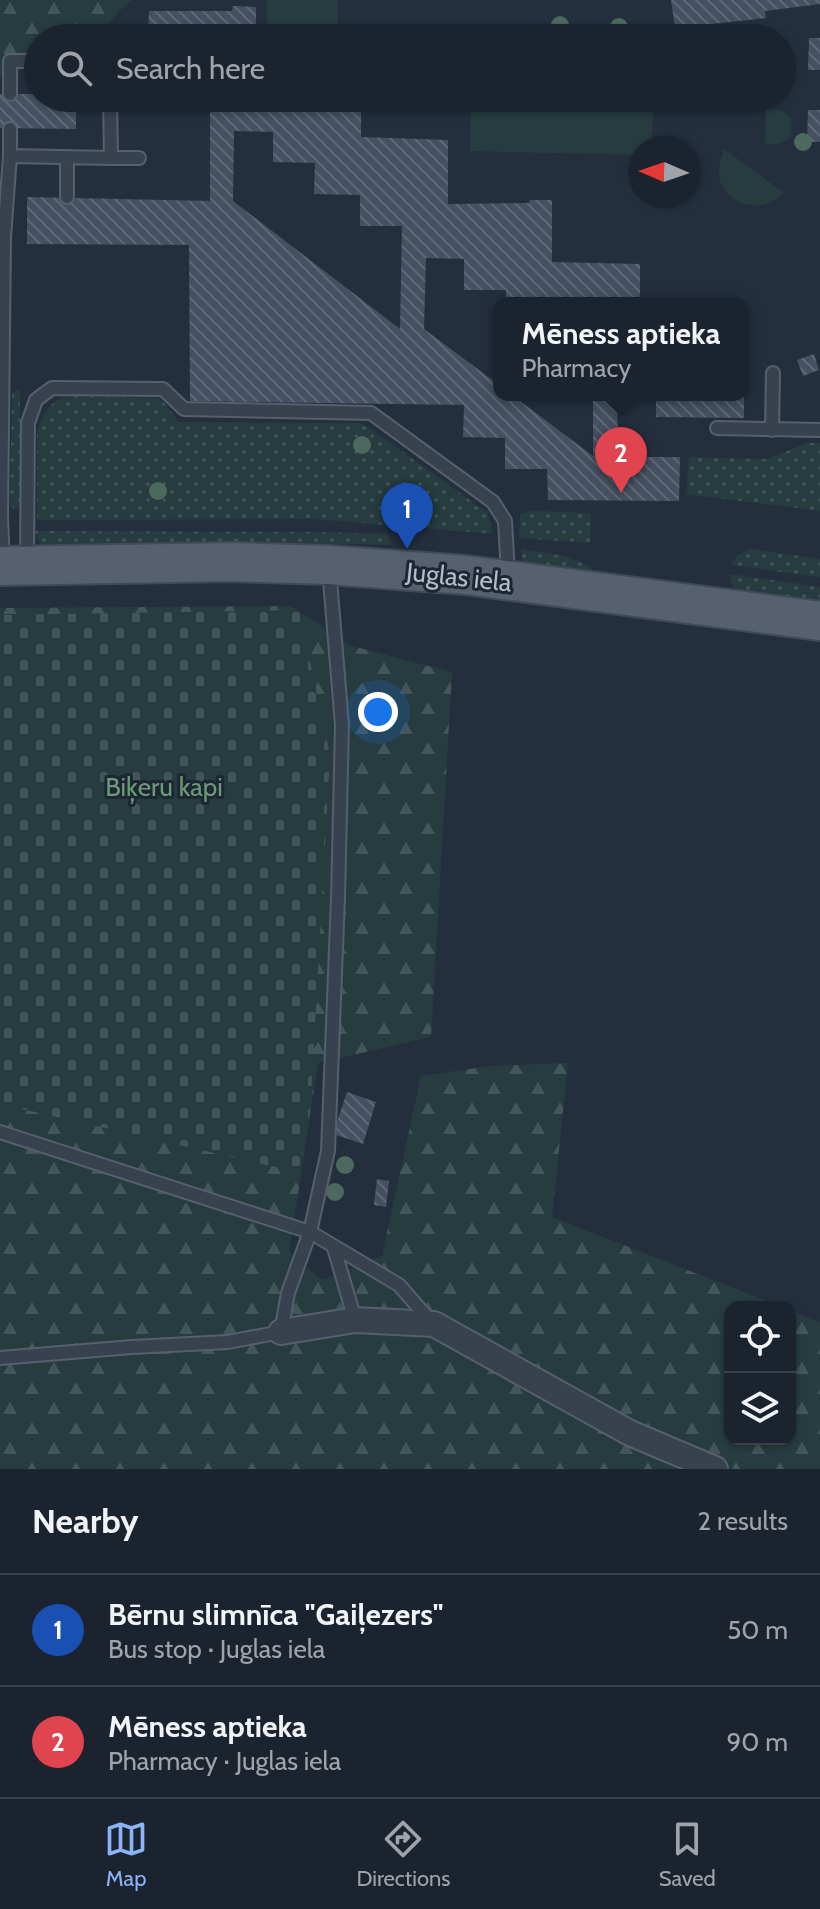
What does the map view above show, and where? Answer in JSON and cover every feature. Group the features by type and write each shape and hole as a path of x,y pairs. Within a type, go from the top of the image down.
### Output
{"main road":[{"name":"Juglas iela","path":"10,566 231,562 329,565 466,575 820,621"}],"street":[{"path":"281,1332 355,1320 434,1324 630,1433 715,1469"}],"lane":[{"path":"10,94 10,61 24,61"},
{"path":"110,112 111,158"},
{"path":"10,129 4,237 1,518 10,566"},
{"path":"10,156 139,158"},
{"path":"67,157 67,197"},
{"path":"772,430 773,373"},
{"path":"10,566 28,423 36,400 52,388 163,389 184,409 371,413 493,502 505,521 508,581"},
{"path":"717,428 820,430"},
{"path":"0,1358 228,1342 281,1332 288,1293 310,1232 328,1151 342,725 329,565"},
{"path":"0,1132 310,1232 399,1285 434,1324"},
{"path":"334,1248 355,1320"}],"green space":[{"path":"0,0 132,0 109,24 24,24 24,61 9,63 0,79"},
{"path":"267,0 338,0 338,24 267,24"},
{"path":"471,112 653,112 652,136 628,136 628,155 470,151"},
{"path":"766,112 784,112 792,123 791,137 779,143 765,144"},
{"path":"724,149 784,193 771,202 755,206 734,199 724,188 719,175"},
{"path":"20,391 20,506 14,509 10,505 12,393"},
{"path":"60,398 160,398 179,422 360,423 488,513 493,534 315,519 37,520 37,432 51,405"},
{"path":"807,443 820,443 820,511 686,494 689,457 767,459"},
{"path":"533,511 591,513 590,543 519,538 520,514"},
{"path":"35,531 387,534 392,545 223,542 47,550 40,544"},
{"path":"521,549 565,556 591,566 592,573 523,563"},
{"path":"752,549 820,559 820,577 731,565 740,554"},
{"path":"730,574 820,587 820,606 737,591"},
{"path":"291,606 352,646 452,672 431,1037 318,1063 289,1252 322,1280 382,1256 421,1076 491,1066 568,1063 552,1217 767,1301 724,1301 724,1445 796,1445 796,1312 820,1322 820,1469 0,1469 0,608"},
{"name":"Biķeru kapi","path":"299,610 330,755 310,1113 298,1172 0,1104 0,615"}],"building":[{"path":"671,0 820,0 820,4 765,11 766,18 711,24 674,24"},
{"path":"233,6 256,7 256,24 149,24 149,11 232,11"},
{"path":"809,38 820,38 820,70 808,70"},
{"path":"0,94 24,94 24,112 76,112 76,129 0,128"},
{"path":"808,110 820,110 820,142 807,142"},
{"path":"210,112 361,112 361,137 448,140 448,204 552,200 552,262 640,264 640,297 506,297 506,290 464,290 464,259 426,258 424,329 493,381 493,401 520,401 593,456 593,401 617,401 618,457 680,457 679,501 548,500 547,469 505,469 505,438 463,437 464,405 190,401 189,245 27,244 27,197 210,201","holes":["234,131 273,132 273,162 315,163 314,194 360,195 360,226 402,226 400,329 233,201"]},
{"path":"814,354 819,370 803,376 797,360"},
{"path":"656,401 744,401 744,418 656,417"},
{"path":"347,1092 376,1102 363,1144 333,1134"},
{"path":"377,1179 389,1181 386,1207 374,1205"}],"place":[{"name":"Mēness aptieka","path":"621,493"},
{"name":"Bērnu slimnīca \"Gaiļezers\"","path":"407,549"}]}
